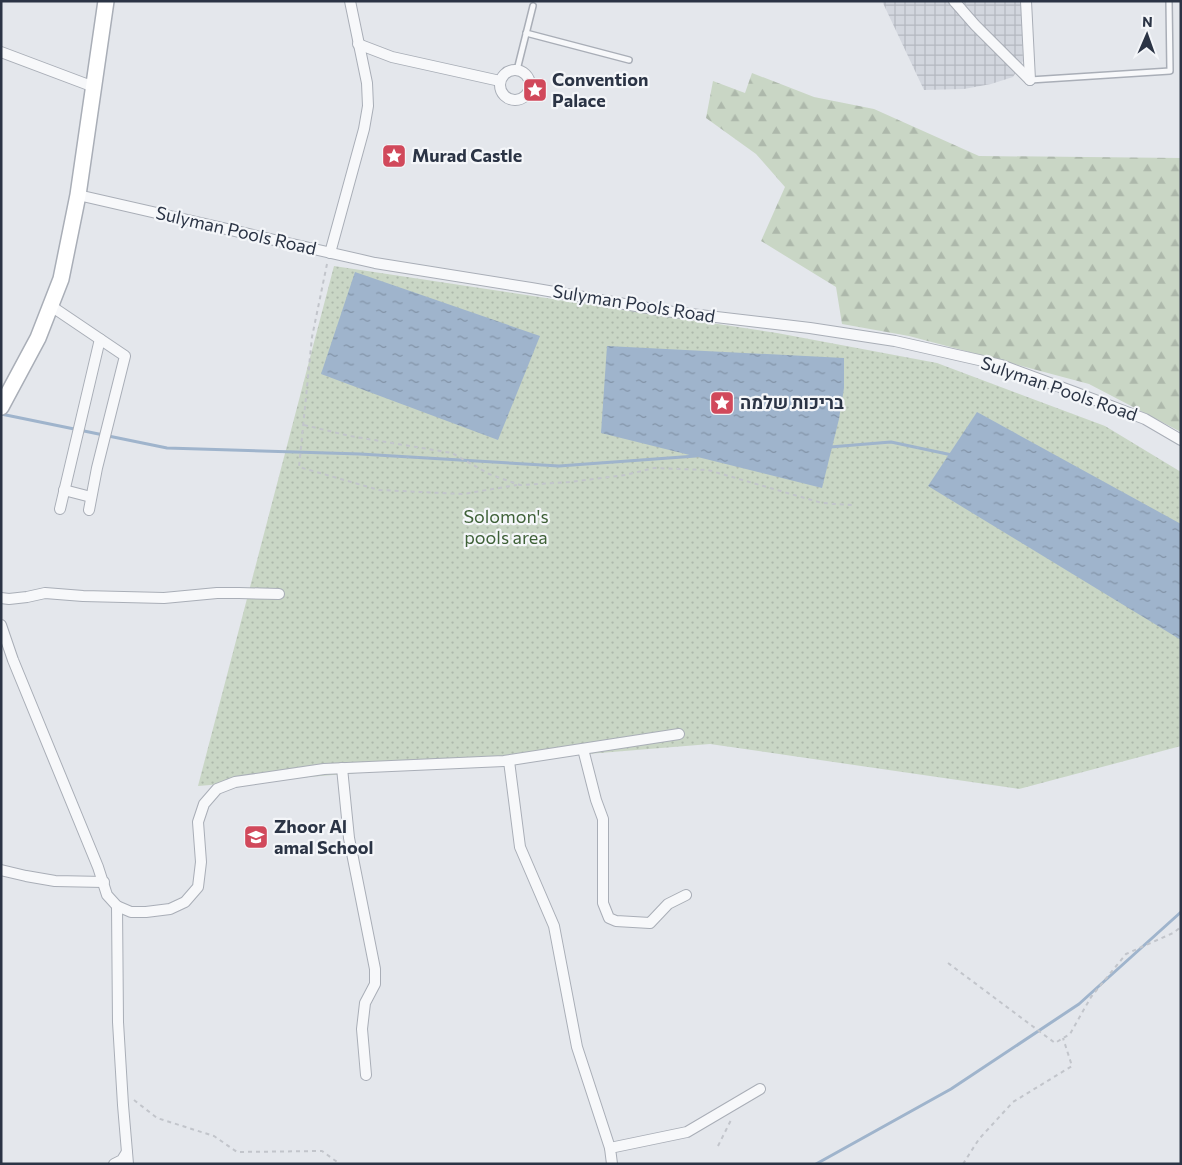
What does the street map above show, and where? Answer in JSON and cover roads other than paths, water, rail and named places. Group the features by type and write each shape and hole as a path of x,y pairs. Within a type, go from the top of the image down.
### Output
{"main road":[{"path":"1,407 38,338 61,279 78,195 106,1"}],"street":[{"path":"330,253 364,129 368,106 366,83 350,1"},
{"path":"954,1 975,25 1030,80"},
{"path":"1026,1 1030,80"},
{"path":"358,44 392,57 500,81"},
{"path":"1,52 94,87"},
{"path":"517,70 526,75 530,83 528,93 522,99 507,99 500,91 500,81 507,72 517,70"},
{"name":"Sulyman Pools Road","path":"78,195 375,263 665,311 810,328 895,341 1001,365 1145,419 1181,440"},
{"path":"51,306 126,356 96,468 89,510"},
{"path":"60,509 100,339"},
{"path":"64,490 91,497"},
{"path":"1,598 9,600 27,598 45,593 164,598 217,593 279,594"},
{"path":"1,626 13,660 104,882 107,895 117,906 132,912 170,908 184,902 198,888 201,862 198,822 204,804 217,789 235,782 324,769 508,761 679,734"},
{"path":"583,749 596,800 603,819 603,903 609,918 650,923 668,904 686,894"},
{"path":"508,761 520,847 554,926 577,1047 610,1148 612,1164"},
{"path":"342,768 349,838 375,969 375,984 365,1003 362,1029 366,1075"},
{"path":"1,870 55,881 104,882"},
{"path":"117,906 118,1022 128,1164"},
{"path":"610,1148 688,1132 760,1089"},
{"path":"114,1164 122,1160 127,1152"}],"lane":[{"path":"1030,80 1170,71 1169,1"},
{"path":"517,70 533,6"},
{"path":"526,33 629,60"}],"water":[{"path":"355,272 540,336 498,440 321,374"},
{"name":"בריכות שלמה","path":"607,346 844,358 844,388 839,419 822,488 601,433"},
{"path":"977,412 1181,524 1181,640 928,486"}],"waterway":[{"path":"1,414 167,448 360,454 559,466 696,456"},
{"path":"830,447 891,442 952,455"},
{"path":"816,1164 951,1089 1079,1004 1181,912"}],"place":[{"name":"Convention Palace","path":"535,90"},
{"name":"Murad Castle","path":"394,156"},
{"name":"בריכות שלמה","path":"722,403"},
{"name":"Zhoor Al amal School","path":"256,837"}],"park label":[{"name":"Solomon's pools area","path":"506,527"}]}
